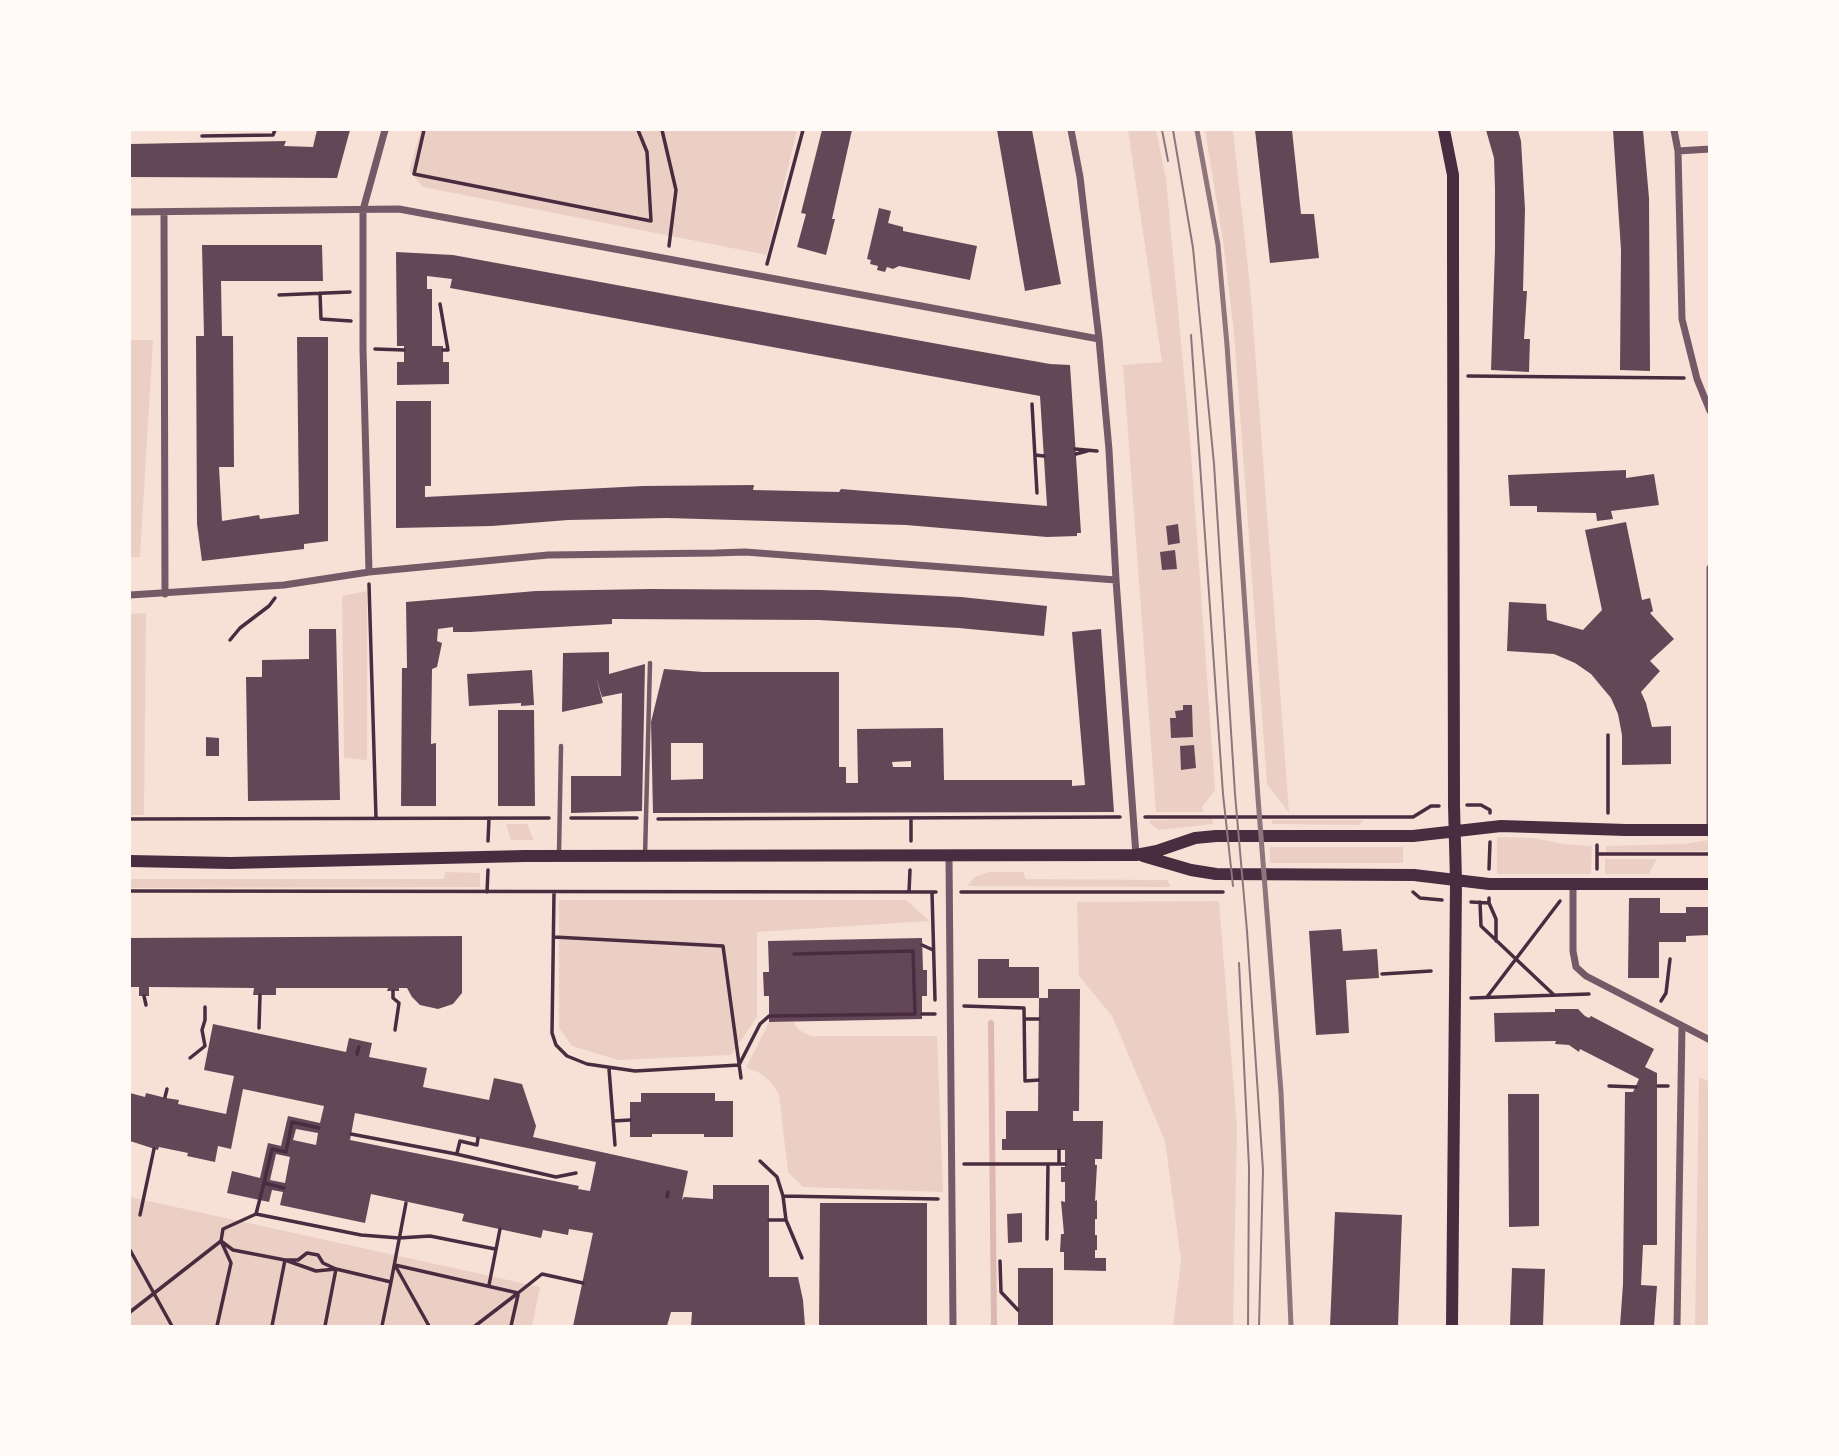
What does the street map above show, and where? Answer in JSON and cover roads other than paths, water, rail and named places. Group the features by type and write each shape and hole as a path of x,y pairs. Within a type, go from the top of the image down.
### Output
{"main road":[{"path":"1444,130 1453,175 1456,881 1452,1326"},
{"path":"130,860 230,863 559,857 1136,855 1195,838 1216,836 1413,836 1490,826 1603,829 1710,827"},
{"path":"1136,855 1216,874 1414,876 1489,884 1710,884"}],"street":[{"path":"369,572 363,349 363,211 385,130"},
{"path":"1071,130 1080,177 1099,339 1136,855"},
{"path":"1674,130 1678,151 1682,318 1697,379 1710,411"},
{"path":"1678,151 1710,149"},
{"path":"130,212 399,209 1099,339"},
{"path":"164,213 165,594"},
{"path":"130,595 284,585 369,572 548,555 745,552 1116,580"},
{"path":"1710,568 1710,827"},
{"path":"949,857 953,1326"},
{"path":"1573,884 1573,951 1577,967 1586,976 1710,1040"},
{"path":"1677,1326 1682,1026"}],"lane":[{"path":"645,857 650,663"},
{"path":"559,857 561,746"}],"waterway":[{"path":"991,1023 994,1326"}],"tram line":[{"path":"1162,130 1168,161"},
{"path":"1173,130 1193,248 1214,464 1263,1170 1259,1326"},
{"path":"1191,335 1223,794 1233,886"},
{"path":"1239,963 1249,1167 1248,1326"}],"railway":[{"path":"1197,130 1218,245 1227,345 1281,1092 1291,1326"}]}
